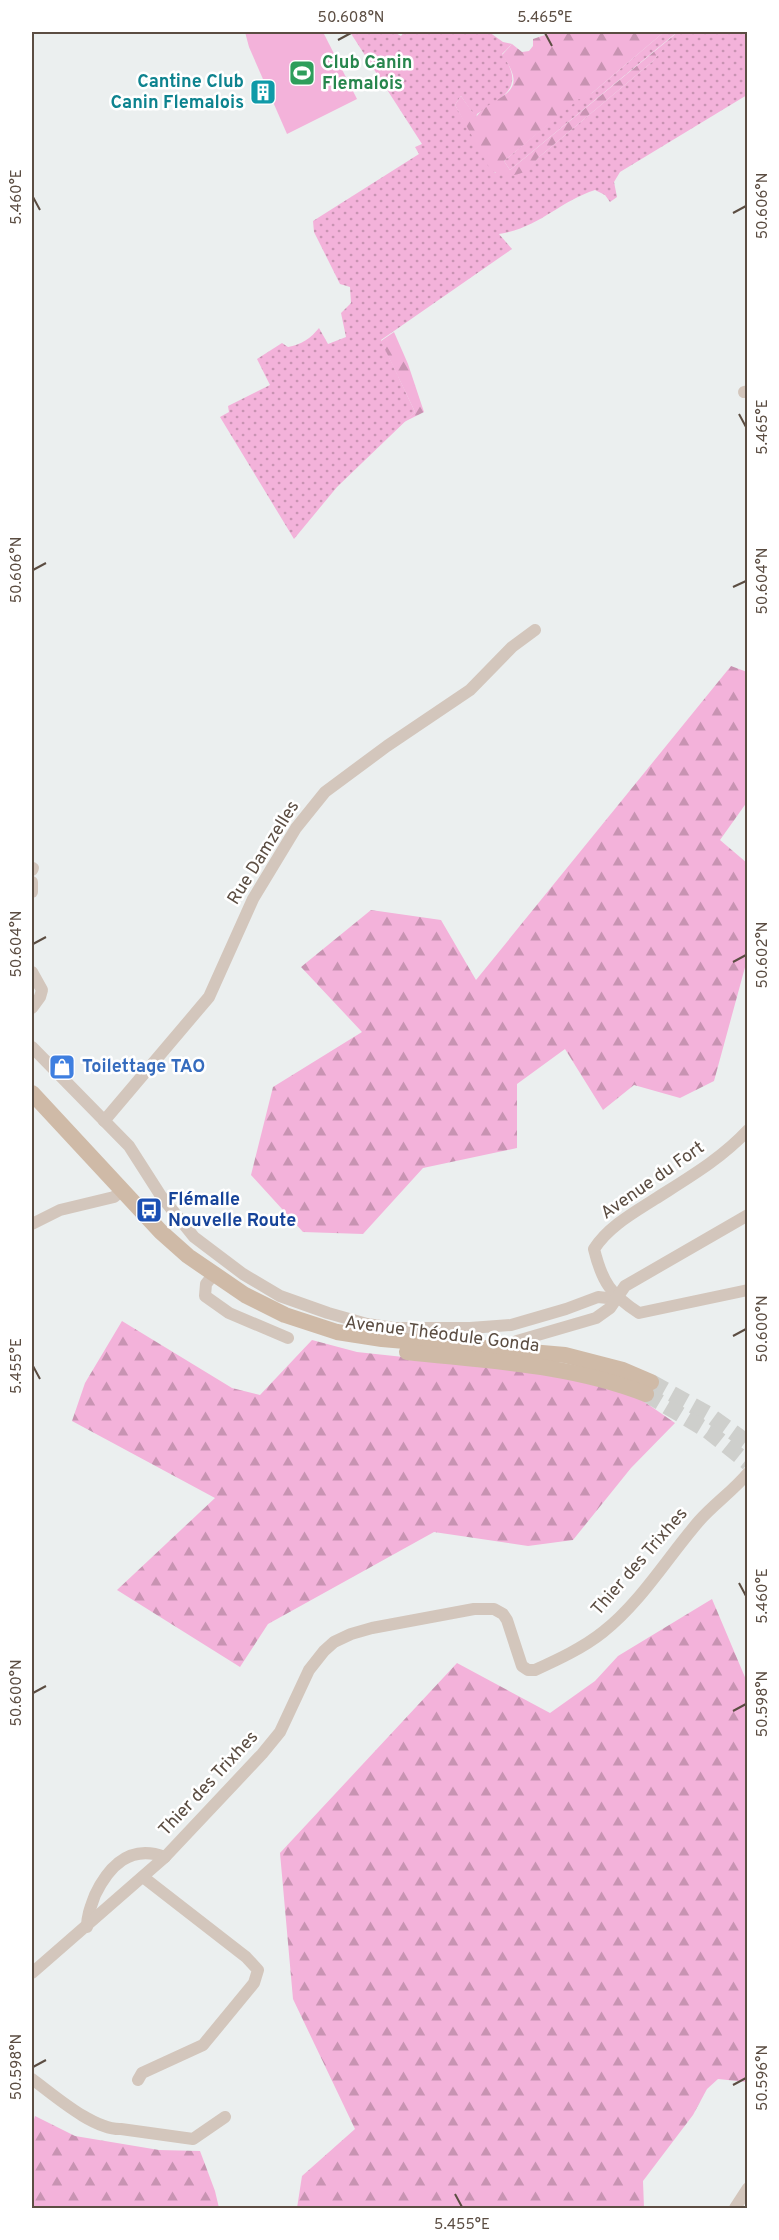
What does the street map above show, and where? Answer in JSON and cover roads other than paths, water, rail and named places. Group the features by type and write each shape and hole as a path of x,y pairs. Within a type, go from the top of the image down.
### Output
{"main road":[{"name":"Avenue Théodule Gonda","path":"32,1093 180,1262 209,1279 285,1315 327,1329 382,1339 565,1355 623,1370 649,1388 573,1372 360,1347 313,1335 273,1321 238,1304 209,1279"},
{"name":"Avenue Théodule Gonda","path":"32,1107 118,1193"}],"street":[{"name":"Rue Damzelles","path":"104,1121 209,997 253,898 296,828 325,792 387,746 470,690 512,647 535,630"},
{"path":"32,882 33,896"},
{"path":"32,972 42,990 32,1008"},
{"path":"32,1047 129,1146 161,1196 194,1237 243,1274 280,1296 328,1313 367,1324 394,1328 470,1328 511,1325 598,1297 639,1313 747,1290"},
{"name":"Avenue du Fort","path":"614,1304 598,1266 594,1249 599,1241 625,1219 721,1156 747,1130"},
{"path":"32,1224 60,1210 118,1193"},
{"path":"502,1349 517,1341 596,1317 614,1304 625,1286 747,1215"},
{"name":"Avenue Théodule Gonda","path":"209,1279 205,1296 220,1308 255,1326 288,1338"},
{"path":"394,1328 420,1342"},
{"name":"Thier des Trixhes","path":"32,1973 165,1857 274,1742 309,1670 334,1642 372,1628 474,1609 494,1609 503,1614 507,1620 522,1666 528,1670 535,1670 594,1639 612,1624 641,1593 705,1514 728,1495 747,1473"},
{"name":"Thier des Trixhes","path":"87,1927 87,1917 94,1898 114,1864 141,1854 165,1857"},
{"path":"138,2080 142,2073 203,2046 254,1983 258,1970 246,1957 144,1877"},
{"path":"32,2079 88,2118 112,2129 193,2139 225,2117"},
{"path":"735,2208 747,2188"}],"tunnel":[{"path":"651,1382 708,1414 748,1443"},
{"path":"646,1394 708,1431 748,1463"}],"place":[{"name":"Club Canin Flemalois","path":"302,73"},
{"name":"Cantine Club Canin Flemalois","path":"263,92"},
{"name":"Toilettage TAO","path":"62,1067"},
{"name":"Flémalle Nouvelle Route","path":"149,1210"}]}
